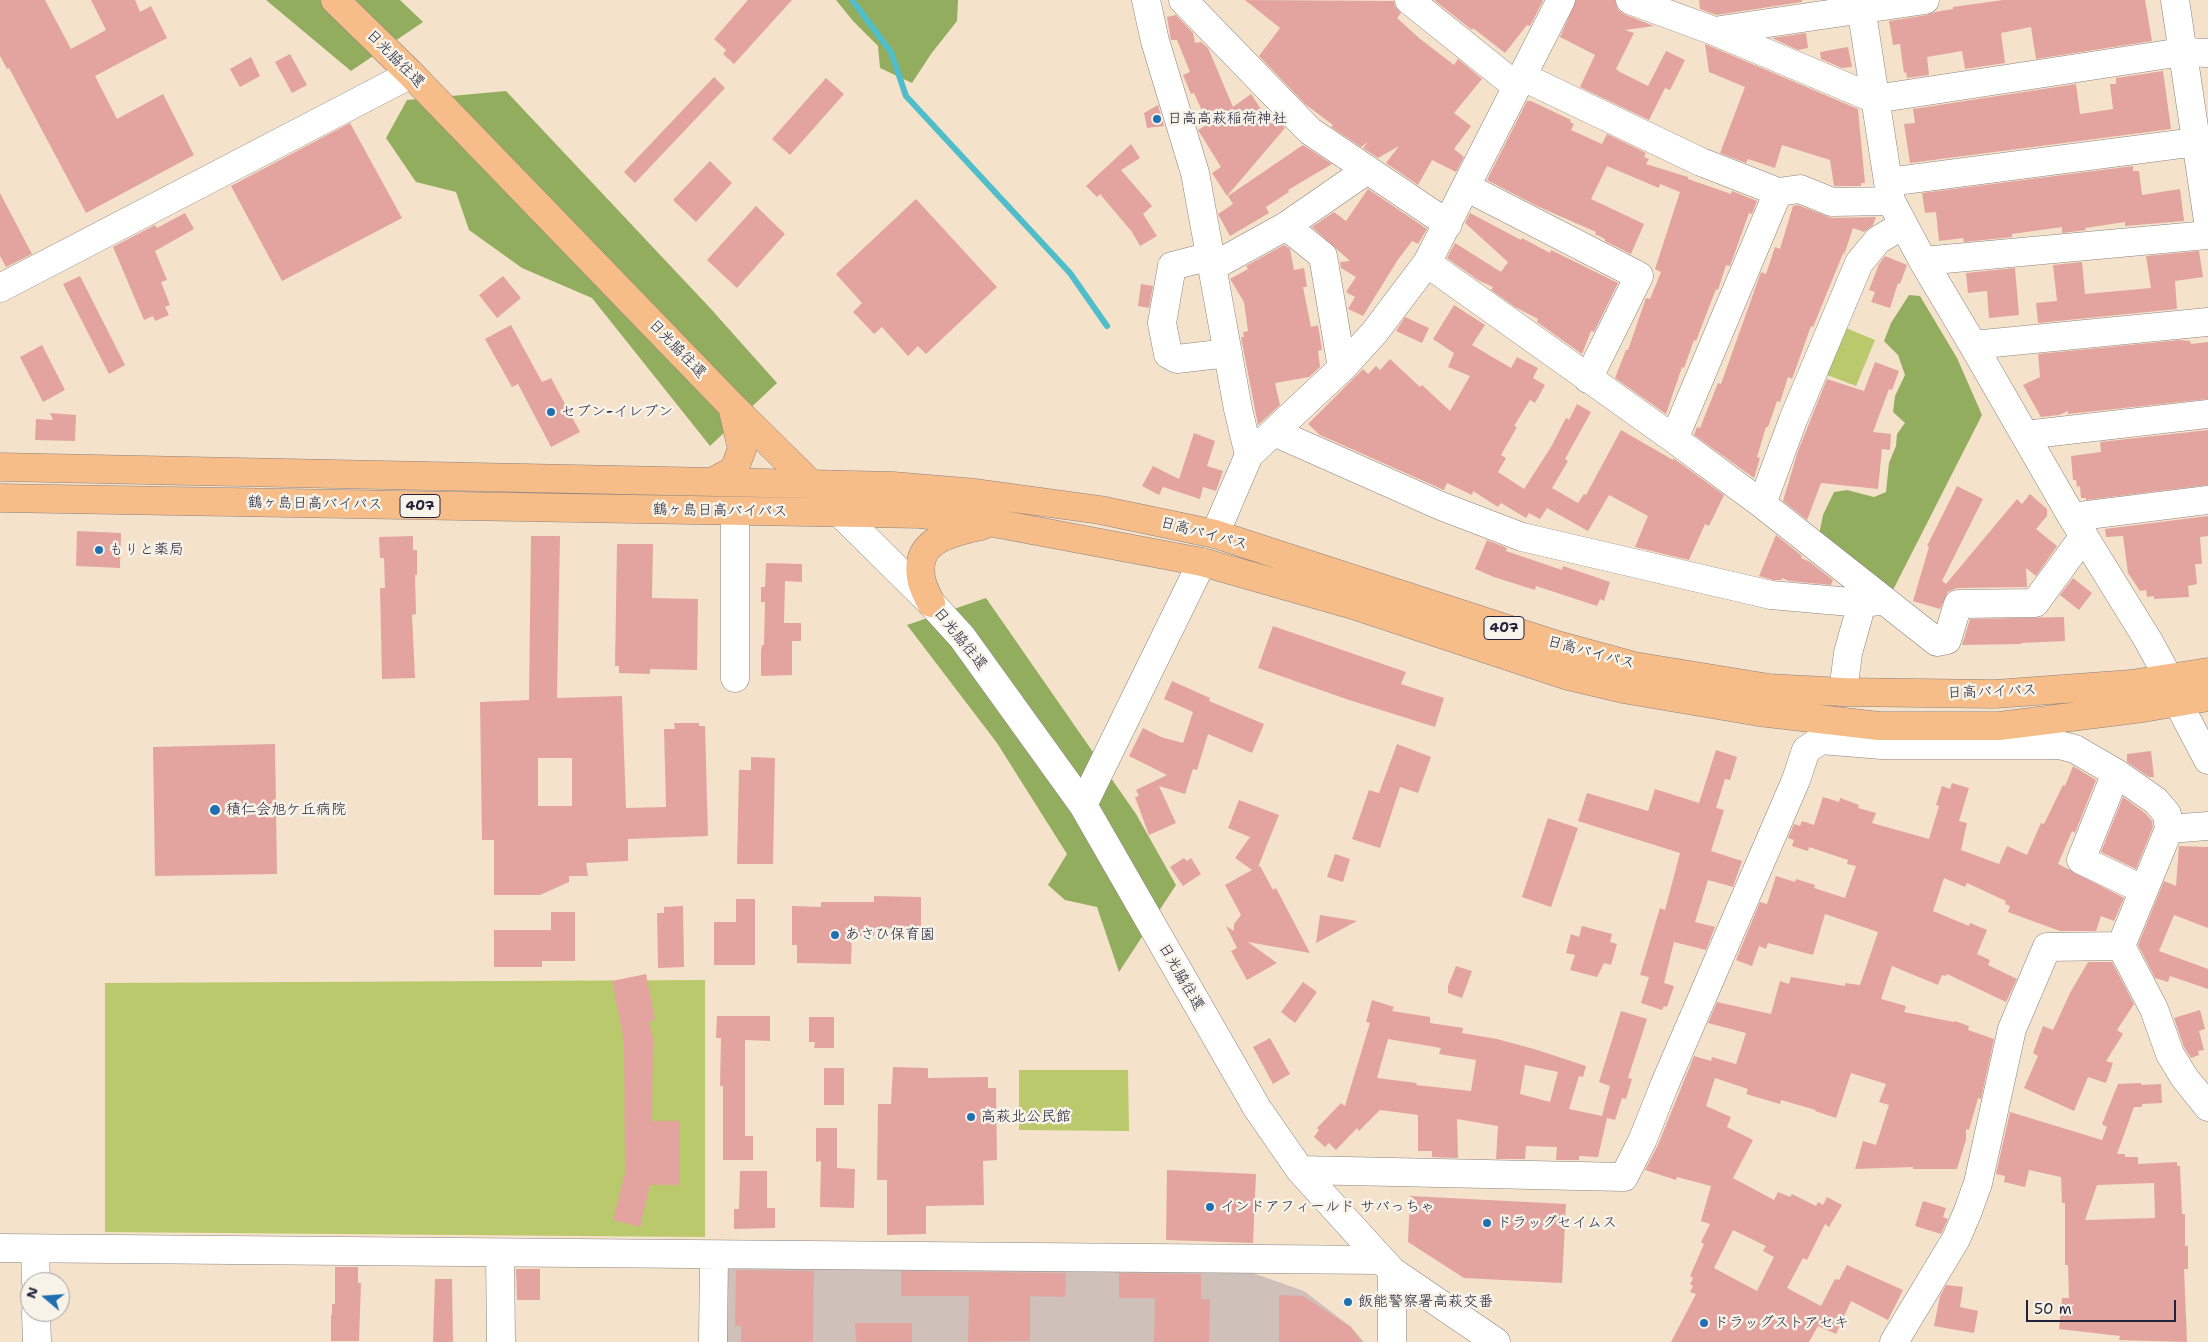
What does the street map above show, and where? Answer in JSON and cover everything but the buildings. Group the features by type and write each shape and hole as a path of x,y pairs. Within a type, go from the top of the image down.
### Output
{"highway":[{"name":"日光脇往還","path":"335,0 411,74 732,406 840,513"},
{"path":"714,481 734,470 742,449 732,406"},
{"name":"鶴ヶ島日高バイパス","path":"0,467 811,484"},
{"name":"日高バイパス","path":"811,484 893,486 976,493 1100,510 1215,534 1557,645 1634,666 1769,688 1844,692 1995,694 2131,684 2208,672"},
{"name":"鶴ヶ島日高バイパス","path":"0,498 840,513"},
{"name":"日高バイパス","path":"840,513 920,514 994,523 1202,562 1353,605 1568,676 1623,689 1759,712 1879,726 1999,726 2178,703 2208,697"},
{"path":"931,604 922,582 921,563 928,545 935,540 958,531 994,523"}],"street":[{"path":"1146,0 1154,41 1195,173 1249,455"},
{"path":"1183,0 1310,131 1448,224"},
{"path":"1409,0 1518,81 1701,162 1778,192 1800,189 1832,202 2202,142"},
{"path":"1215,534 1249,455 1342,368 1374,333 1427,263 1518,81 1561,0"},
{"path":"1630,0 1875,98 2195,52"},
{"path":"1714,32 1861,5 1925,0"},
{"path":"2175,0 2195,52 2208,221"},
{"path":"1861,5 1890,192 1903,225 2078,527 2168,677 2178,703 2208,760"},
{"path":"0,288 411,74"},
{"path":"1228,353 1177,359 1168,354 1162,323 1172,266 1212,261 1286,226 1367,170"},
{"path":"1466,187 1639,276 1588,379"},
{"path":"1674,438 1778,192"},
{"path":"1762,504 1793,420 1859,263 1878,240 1903,225"},
{"path":"1286,226 1323,256 1342,368"},
{"path":"1923,261 2208,235"},
{"path":"1427,263 1588,379 1674,438 1762,504 1874,601 1937,642 1947,640 1958,604 2035,603 2078,527 2208,500"},
{"path":"1973,345 2208,322"},
{"path":"2025,435 2208,414"},
{"path":"1274,432 1441,506 1522,537 1772,595 1874,601"},
{"path":"735,511 735,678"},
{"name":"日光脇往還","path":"840,513 962,637 1083,805 1257,1108 1300,1170 1386,1266 1496,1342"},
{"path":"1083,805 1202,562"},
{"path":"1844,692 1848,653 1874,601"},
{"path":"1300,1170 1624,1177 1643,1139 1796,780 1806,750 1821,740 1882,745 2059,745 2075,749 2116,772 2156,801 2167,814 2169,829 2121,946 2154,1009 2170,1054 2184,1077 2208,1107"},
{"path":"2116,772 2081,860 2144,890"},
{"path":"2169,829 2208,826"},
{"path":"1894,1342 1956,1239 1968,1211 1978,1183 2012,1030 2047,947 2121,946"},
{"path":"0,1248 500,1252 1386,1266 1392,1342"},
{"path":"35,1249 36,1272"},
{"path":"500,1252 501,1342"},
{"path":"713,1342 714,1255"},
{"path":"36,1322 37,1342"}],"shaded area":[{"path":"730,1267 1244,1270 1304,1291 1351,1327 1364,1342 720,1342 720,1276"}],"green space":[{"path":"266,0 400,0 423,22 351,71"},
{"path":"836,0 958,0 957,21 931,54 912,83 880,68 878,46 853,21"},
{"path":"506,91 711,309 777,383 710,446 592,298 522,268 469,230 456,192 416,182 386,138 407,100"},
{"path":"1909,295 1920,296 1957,358 1982,415 1892,592 1819,535 1823,515 1834,492 1847,490 1874,497 1886,492 1889,463 1896,446 1897,434 1905,423 1893,412 1895,396 1905,375 1898,355 1884,341 1891,323"},
{"path":"1841,326 1875,340 1856,386 1822,373"},
{"path":"986,598 1136,814 1176,885 1119,972 1097,907 1065,900 1048,885 1067,854 997,743 907,625"},
{"path":"705,980 705,1237 105,1232 105,983"},
{"path":"1019,1070 1128,1070 1129,1131 1019,1130"}],"waterway":[{"path":"852,0 891,52 906,96 1070,273 1107,326"}],"place":[{"name":"日高高萩稲荷神社","path":"1157,119"},
{"name":"セブン-イレブン","path":"551,412"},
{"name":"もりと薬局","path":"99,550"},
{"name":"積仁会旭ケ丘病院","path":"215,810"},
{"name":"あさひ保育園","path":"835,935"},
{"name":"高萩北公民館","path":"971,1117"},
{"name":"インドアフィールド サバっちゃ","path":"1210,1207"},
{"name":"ドラッグセイムス","path":"1487,1223"},
{"name":"飯能警察署高萩交番","path":"1348,1302"},
{"name":"ドラッグストアセキ","path":"1704,1323"}]}
